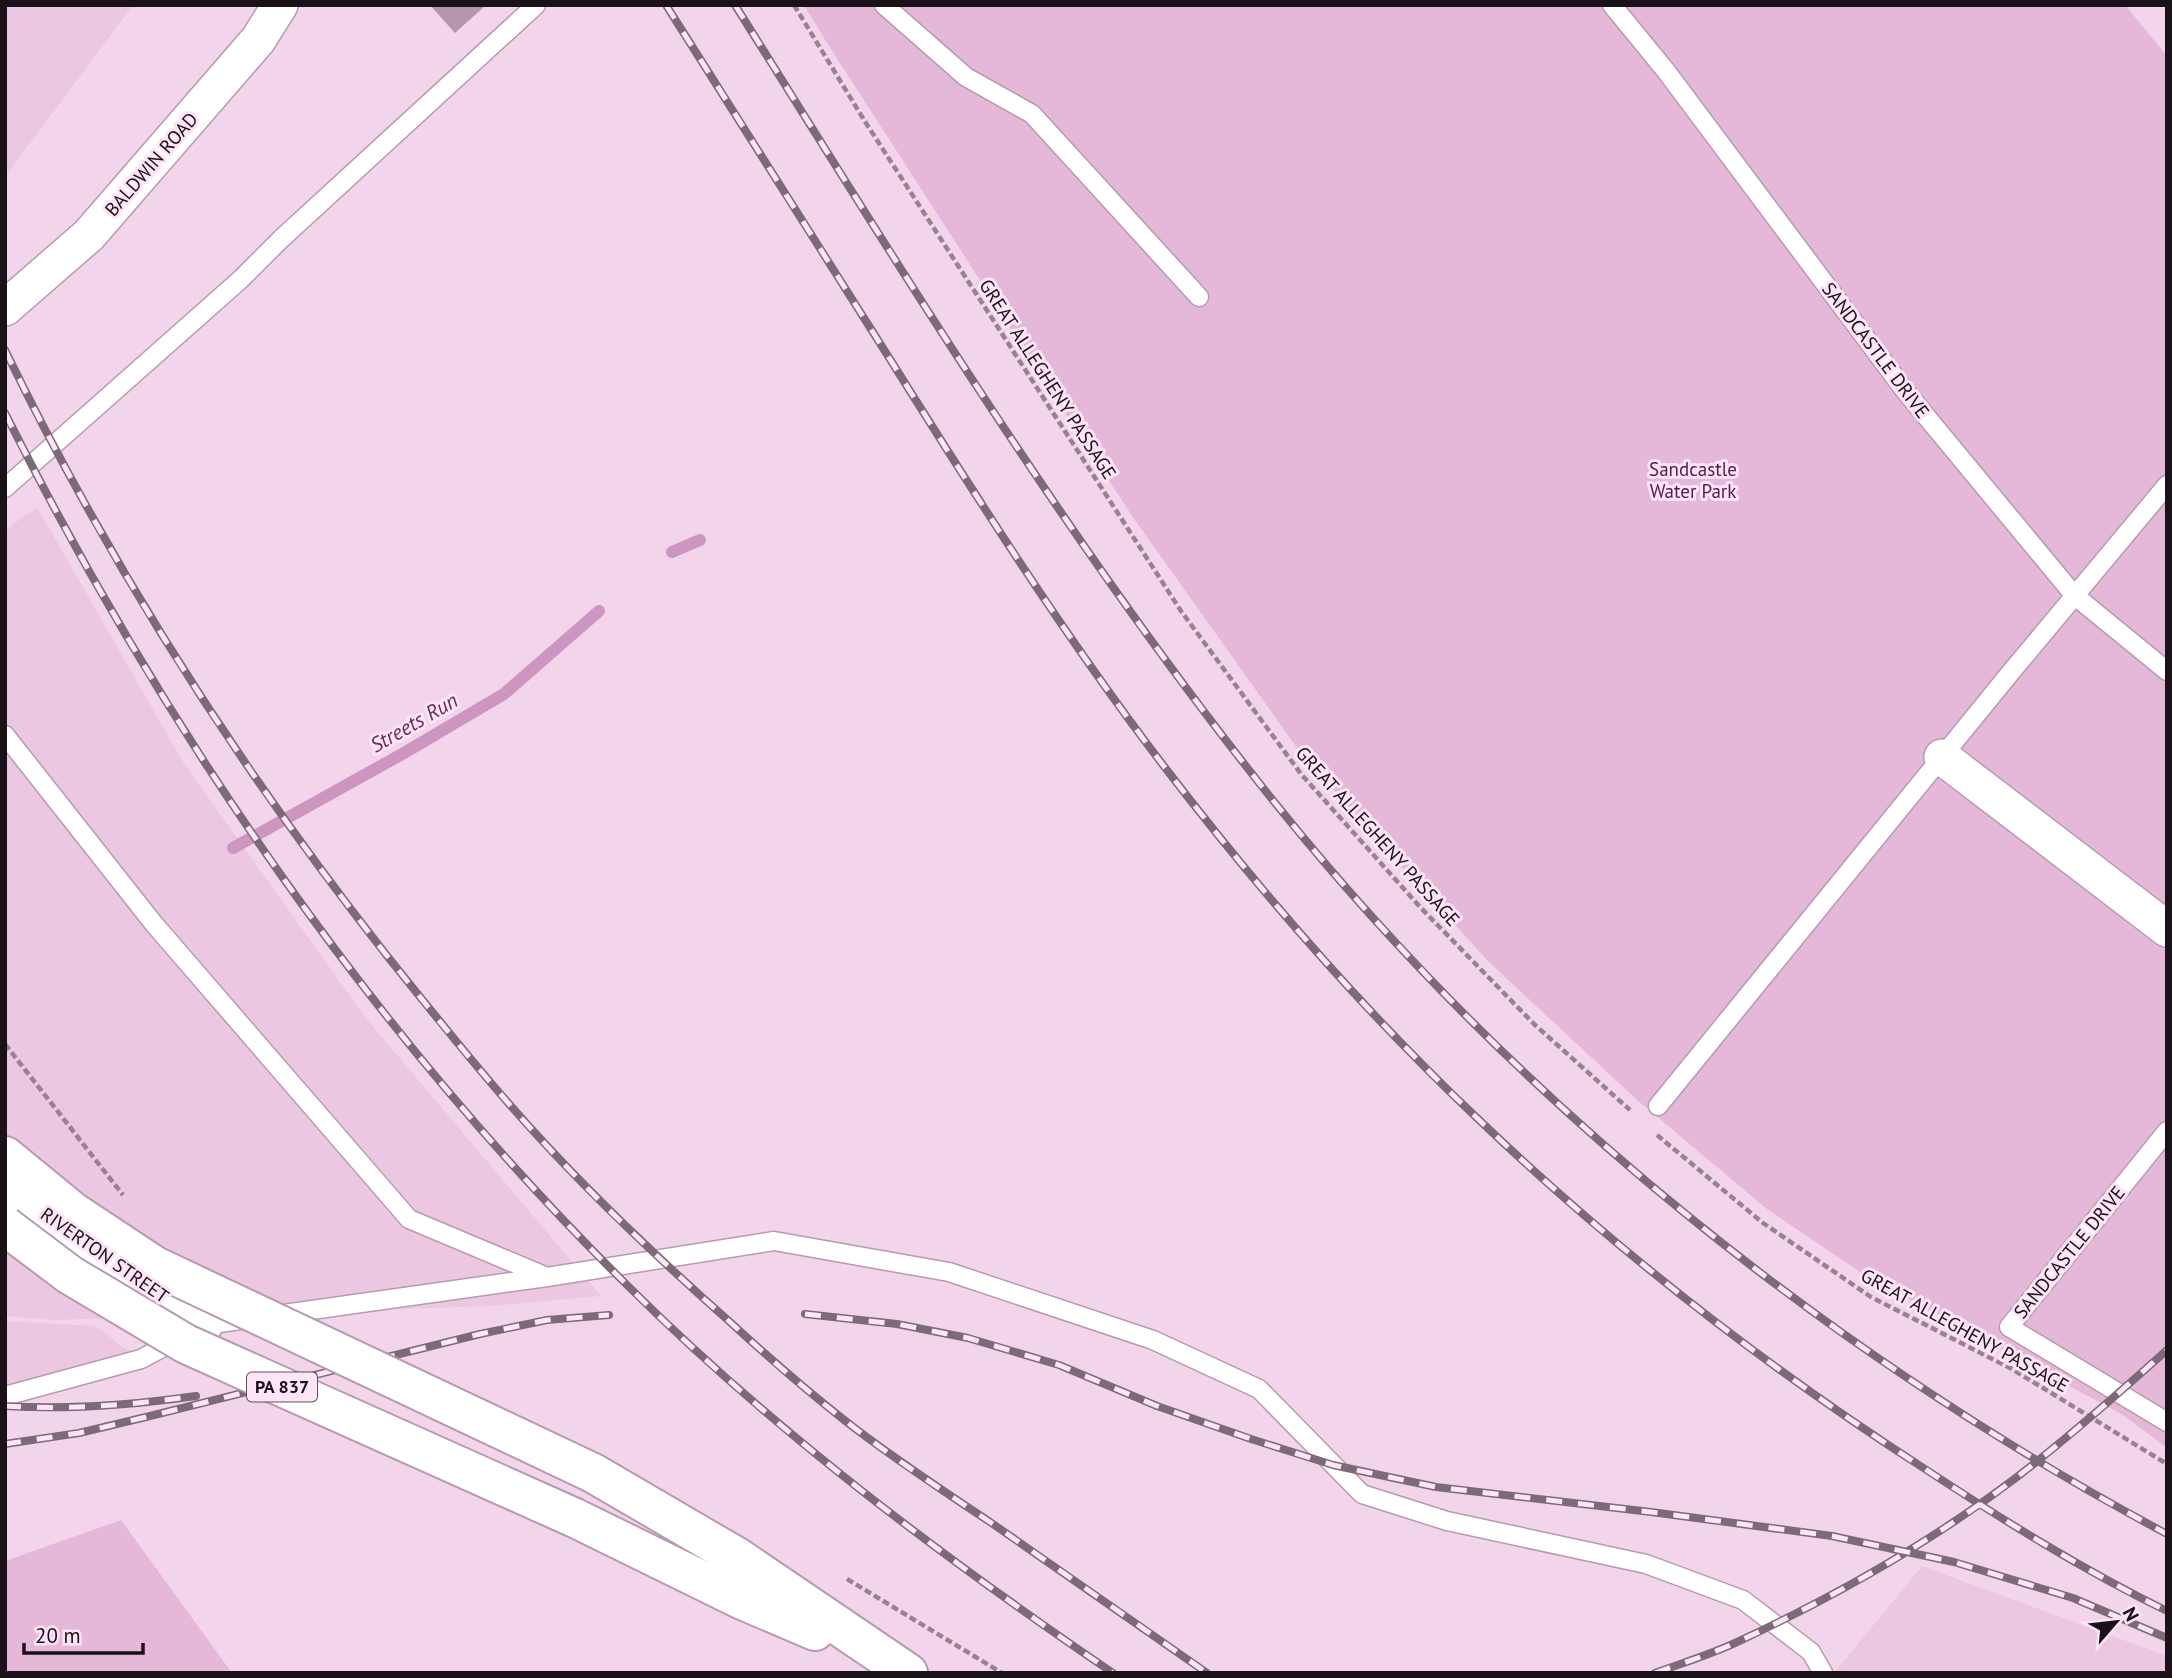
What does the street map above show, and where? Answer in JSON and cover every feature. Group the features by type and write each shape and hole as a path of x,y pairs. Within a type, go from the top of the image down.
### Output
{"main road":[{"name":"PA 837","path":"5,1156 72,1211 155,1266 593,1473 737,1558 903,1670"},
{"name":"PA 837","path":"5,1226 70,1275 186,1343 575,1518 740,1599 903,1670"}],"street":[{"name":"BALDWIN ROAD","path":"5,308 89,235 258,40 280,5"},
{"path":"1942,757 2167,929"},
{"name":"RIVERTON STREET","path":"5,1184 205,1325"}],"lane":[{"path":"5,488 241,279 536,5"},
{"path":"884,5 966,77 1031,114 1199,297"},
{"name":"SANDCASTLE DRIVE","path":"1612,5 1666,71 1906,392 2074,595 2167,671"},
{"path":"1658,1107 2074,595 2167,485"},
{"path":"5,735 154,924 410,1219 547,1277"},
{"name":"SANDCASTLE DRIVE","path":"2167,1131 2008,1327 2167,1422"},
{"path":"5,1396 141,1359 205,1325 547,1277 774,1241 949,1272 1153,1340 1259,1389 1362,1494 1447,1521 1646,1564 1743,1600 1811,1652 1823,1673"}],"path":[{"name":"GREAT ALLEGHENY PASSAGE","path":"794,5 864,120 1181,611 1301,774 1440,928 1534,1024 1636,1116"},
{"path":"5,1044 125,1197"},
{"name":"GREAT ALLEGHENY PASSAGE","path":"1656,1134 1763,1223 1871,1297 2012,1368 2167,1464"}],"shaded area":[{"path":"5,5 133,5 5,177"},
{"path":"37,507 183,762 365,1017 601,1296 492,1306 54,1320 5,1316 5,530"},
{"path":"5,1321 96,1326 132,1354 5,1407"},
{"path":"1922,1566 2167,1656 2167,1673 1834,1673"}],"green space":[{"name":"Sandcastle Water Park","path":"804,5 2125,5 2167,56 2167,1448 2123,1415 1869,1278 1767,1209 1637,1100 1490,963 1297,748 1132,516"},
{"path":"121,1520 232,1673 5,1673 5,1561"}],"building":[{"path":"430,5 486,5 455,33"}],"waterway":[{"name":"Streets Run","path":"672,552 700,540"},
{"name":"Streets Run","path":"233,848 504,694 599,611"}],"railway":[{"path":"666,5 987,512 1090,665 1199,811 1312,947 1392,1034 1528,1166 1637,1259 1749,1347 1865,1430 1984,1507 2074,1562 2167,1611"},
{"path":"735,5 929,313 1063,516 1205,713 1280,809 1373,918 1472,1022 1577,1121 1688,1215 1802,1304 1921,1387 2043,1464 2167,1534"},
{"path":"5,350 88,509 180,664 229,739 333,886 388,957 536,1134 616,1217 773,1361 833,1411 900,1461 1207,1673"},
{"path":"5,413 67,532 205,763 280,874 360,982 445,1087 534,1188 627,1285 741,1391 922,1537 1113,1673"},
{"path":"805,1314 897,1324 968,1338 1059,1365 1157,1406 1333,1465 1436,1487 1832,1536 1954,1562 2073,1598 2167,1638"},
{"path":"5,1444 79,1433 480,1334 547,1320 609,1315"},
{"path":"1655,1673 1725,1647 1772,1625 1845,1588 1916,1546 2017,1477 2167,1350"},
{"path":"5,1406 100,1406 196,1396"}]}
